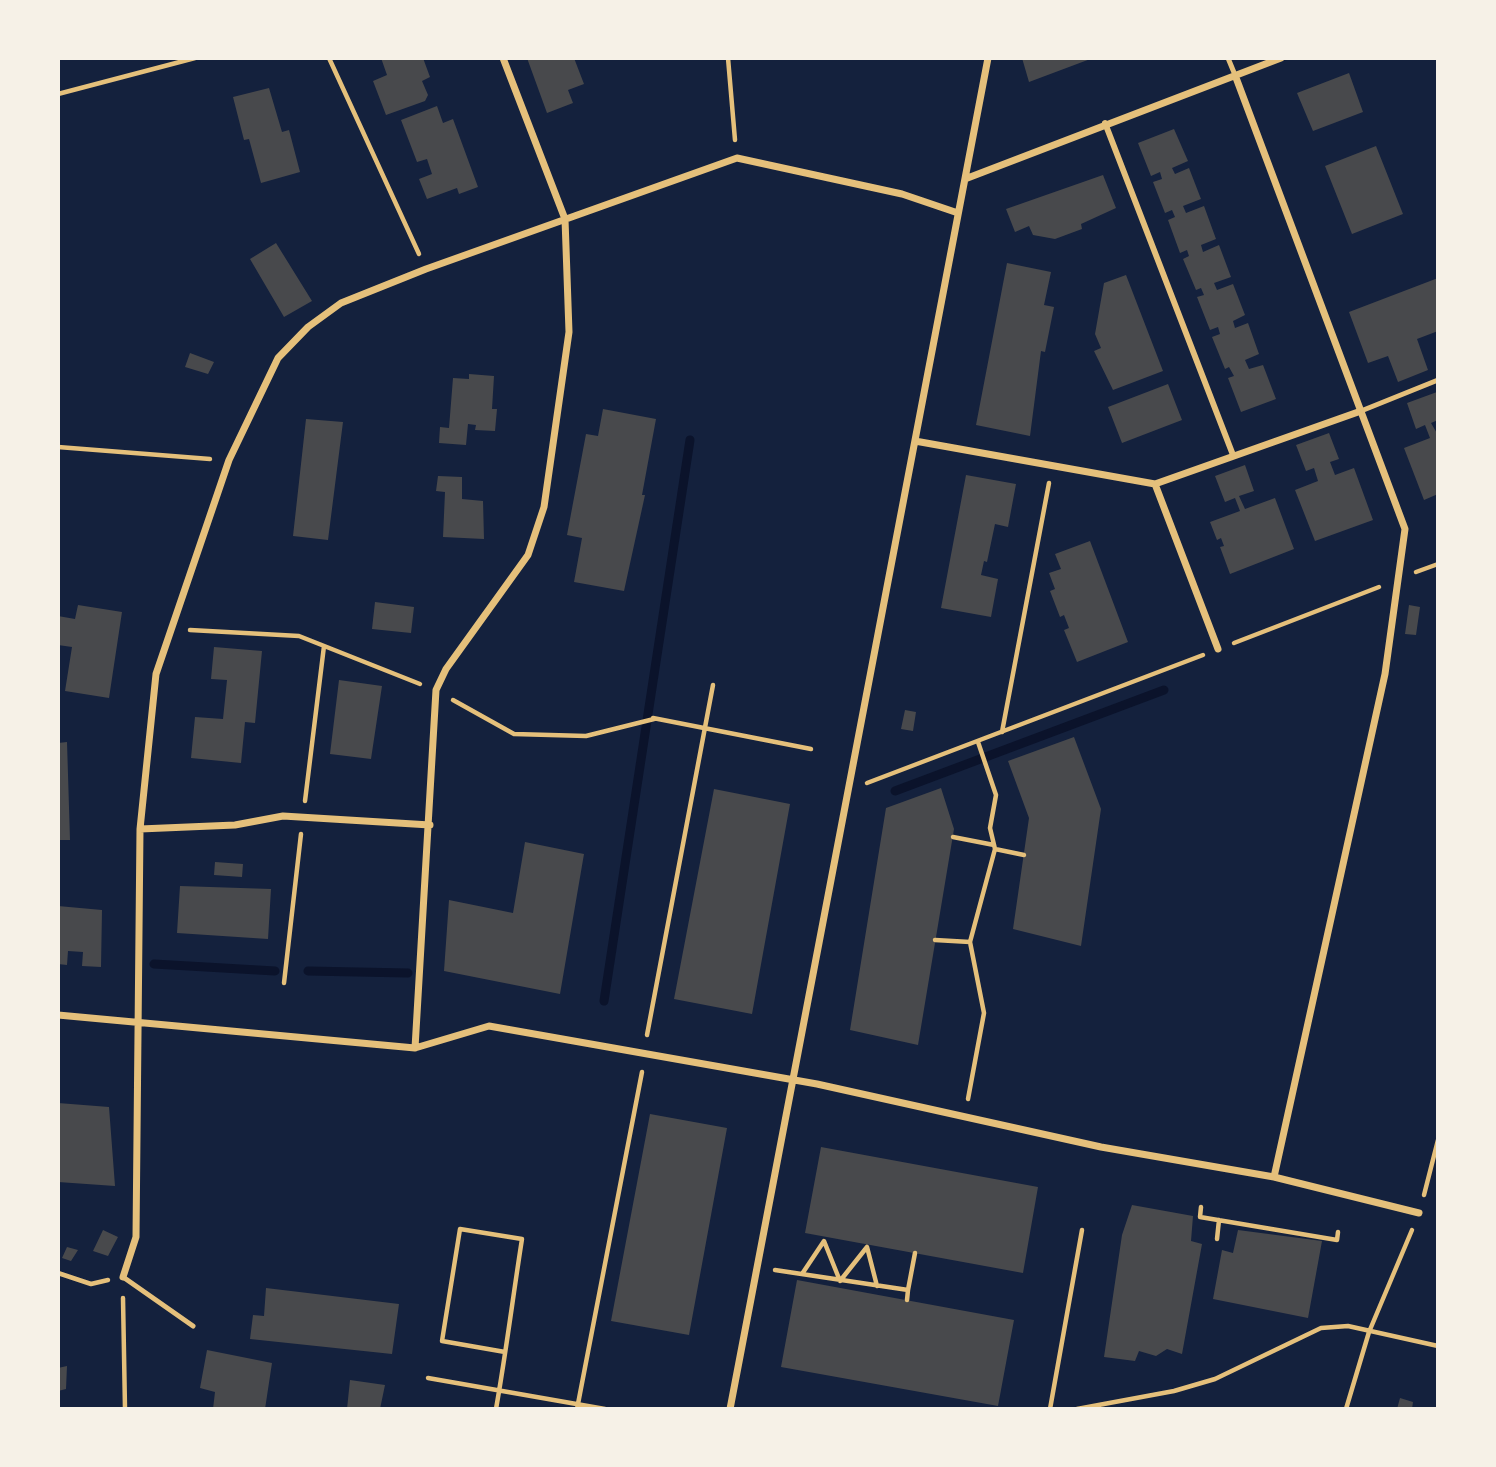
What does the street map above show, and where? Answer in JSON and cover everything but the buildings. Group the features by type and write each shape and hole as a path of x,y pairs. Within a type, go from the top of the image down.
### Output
{"street":[{"path":"415,1048 436,690 446,669 528,555 544,507 569,332 565,219 503,58"},
{"path":"730,1409 988,58"},
{"path":"965,179 1105,122 1281,58"},
{"path":"1235,75 1405,529 1385,674 1274,1177"},
{"path":"1105,122 1233,455"},
{"path":"123,1277 136,1237 140,829 156,674 229,460 278,358 308,327 341,303 426,269 737,158 902,194 958,214"},
{"path":"915,441 1155,484 1361,411"},
{"path":"1155,484 1218,649"},
{"path":"140,829 235,825 283,816 430,825"},
{"path":"58,1015 415,1048 489,1026 792,1080 1101,1147 1274,1177 1419,1213"}],"lane":[{"path":"1228,58 1235,75"},
{"path":"1361,411 1438,380"},
{"path":"123,1277 193,1326"}],"path":[{"path":"58,94 195,58"},
{"path":"329,58 426,269"},
{"path":"728,58 737,158"},
{"path":"58,447 229,460"},
{"path":"1001,733 1052,467"},
{"path":"849,784 875,782 1398,579"},
{"path":"171,629 299,636 436,690 514,734 586,736 652,719 811,749"},
{"path":"577,1406 713,685"},
{"path":"965,1117 984,1013 970,942 994,847 990,828 996,795 978,742"},
{"path":"953,837 1024,855"},
{"path":"935,940 970,942"},
{"path":"284,983 286,963"},
{"path":"1346,1409 1369,1332 1419,1213 1438,1140"},
{"path":"1201,1207 1200,1217 1336,1240 1338,1232"},
{"path":"1217,1239 1219,1220"},
{"path":"496,1409 505,1352 522,1239 460,1229 442,1341 505,1352"},
{"path":"1050,1409 1082,1230"},
{"path":"802,1274 824,1241 840,1281"},
{"path":"840,1281 867,1247 877,1286"},
{"path":"907,1300 915,1253"},
{"path":"757,1266 908,1290"},
{"path":"58,1273 91,1284 123,1277 125,1409"},
{"path":"1077,1409 1174,1391 1215,1379 1321,1328 1348,1325 1438,1346"},
{"path":"428,1378 606,1409"}],"waterway":[{"path":"604,1001 690,440"},
{"path":"895,791 1164,690"},
{"path":"154,964 275,971"},
{"path":"308,971 408,973"}]}
